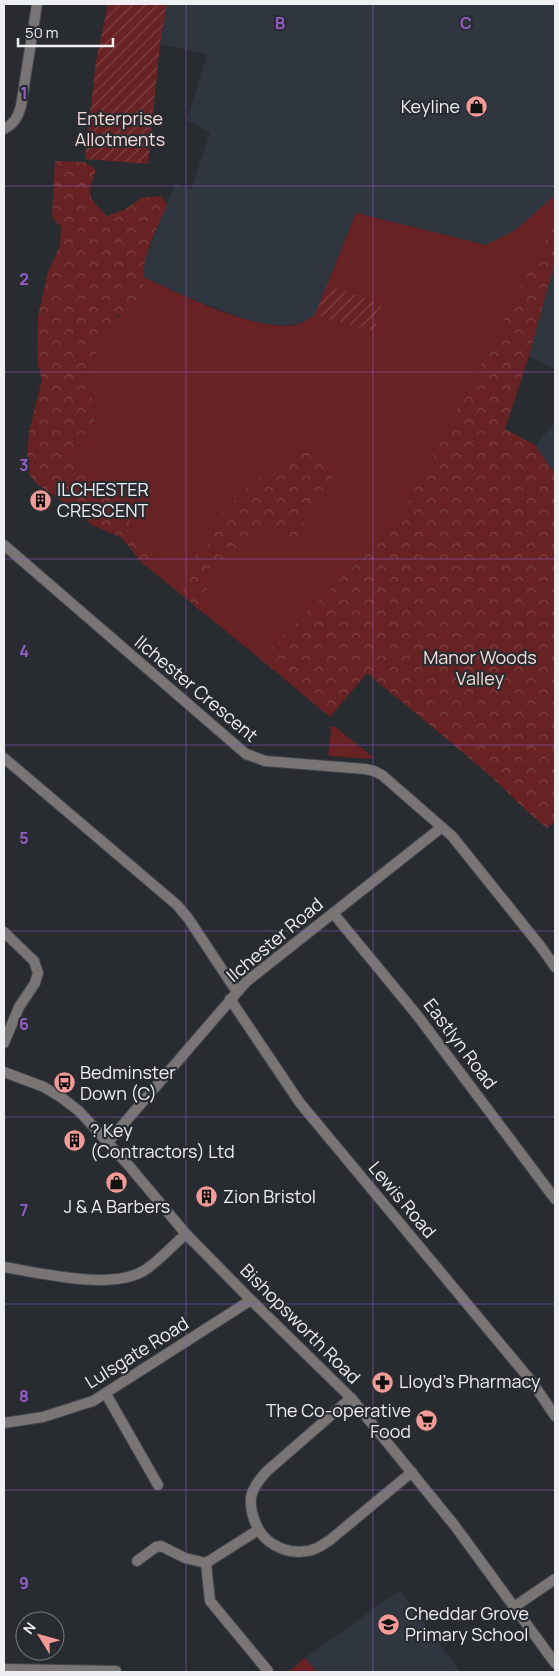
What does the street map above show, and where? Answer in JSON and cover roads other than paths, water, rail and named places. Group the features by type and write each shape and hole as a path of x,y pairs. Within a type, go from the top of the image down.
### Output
{"street":[{"path":"4,129 18,117 21,106 38,4"},
{"name":"Ilchester Crescent","path":"4,545 246,754 265,761 374,770 382,775 452,836 555,967"},
{"path":"4,758 177,906 188,918 233,996"},
{"name":"Ilchester Road","path":"108,1142 246,982 442,827"},
{"name":"Eastlyn Road","path":"333,913 417,1015 555,1199"},
{"path":"4,932 34,961 38,973 35,983 19,1007 4,1043"},
{"name":"Lewis Road","path":"233,996 300,1103 532,1382 555,1416"},
{"name":"Bishopsworth Road","path":"4,1072 44,1087 79,1111 108,1142 186,1234 351,1398 455,1526 555,1663"},
{"path":"4,1267 92,1280 126,1278 145,1270 186,1234"},
{"name":"Lulsgate Road","path":"4,1423 43,1417 93,1401 251,1300"},
{"path":"106,1394 158,1485"},
{"path":"351,1398 267,1471 256,1484 251,1498 252,1513 258,1530 264,1538 287,1551 303,1552 316,1548 330,1540 412,1472"},
{"path":"137,1561 156,1547 162,1546 185,1558 206,1563 258,1530"},
{"path":"206,1563 210,1600 268,1671"},
{"path":"514,1607 555,1579"},
{"path":"4,1669 116,1671"}],"place":[{"name":"Keyline","path":"476,107"},
{"name":"ILCHESTER CRESCENT","path":"41,500"},
{"name":"Bedminster Down (C)","path":"64,1083"},
{"name":"? Key (Contractors) Ltd","path":"74,1141"},
{"name":"J & A Barbers","path":"117,1182"},
{"name":"Zion Bristol","path":"207,1197"},
{"name":"Lloyd's Pharmacy","path":"383,1382"},
{"name":"The Co-operative Food","path":"427,1421"},
{"name":"Cheddar Grove Primary School","path":"389,1624"}],"park label":[{"name":"Enterprise Allotments","path":"120,129"},
{"name":"Manor Woods Valley","path":"480,668"}]}
